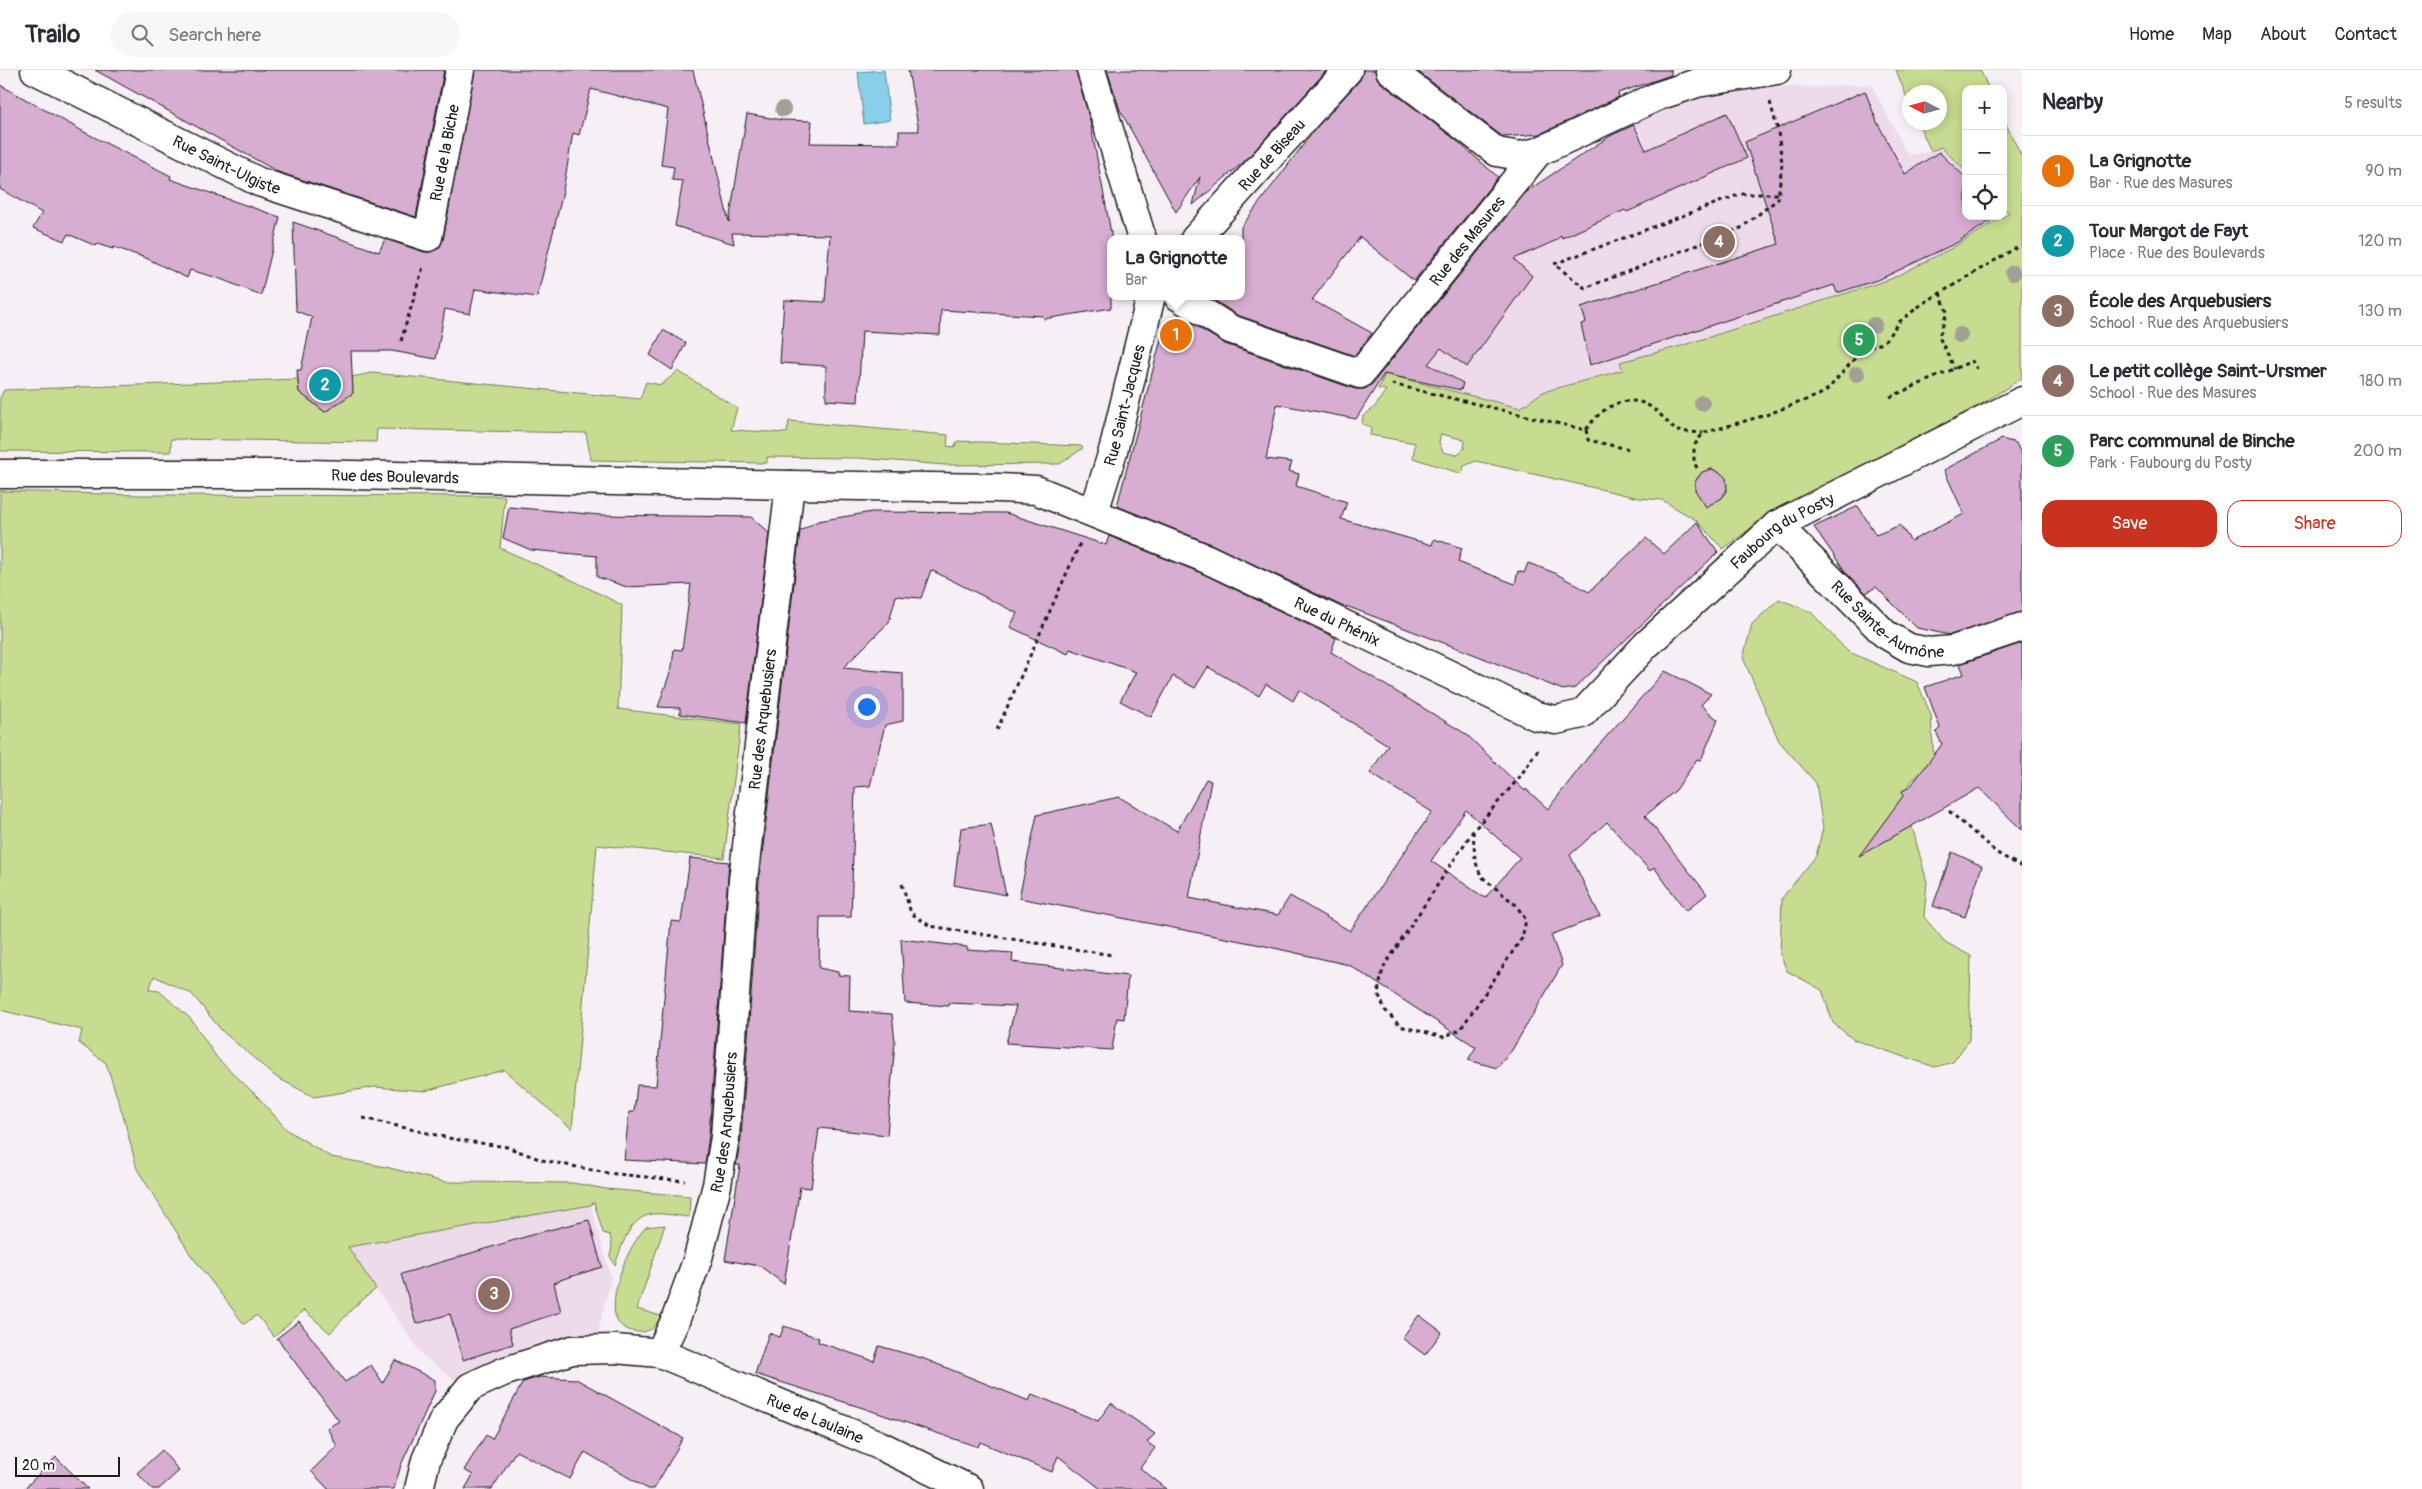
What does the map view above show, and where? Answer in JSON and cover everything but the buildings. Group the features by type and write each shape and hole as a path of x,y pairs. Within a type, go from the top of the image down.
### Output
{"street":[{"name":"Rue Saint-Ulgiste","path":"35,70 259,182 428,237"},
{"name":"Rue de la Biche","path":"428,237 460,70"},
{"path":"1091,70 1141,235"},
{"name":"Rue de Biseau","path":"1199,235 1348,70"},
{"path":"1390,70 1497,152 1520,156 1538,152"},
{"name":"Rue des Masures","path":"1360,374 1538,152 1658,96 1697,83 1769,71"},
{"name":"Rue Saint-Jacques","path":"1094,512 1113,451 1150,300"},
{"path":"1184,300 1230,329 1360,374"},
{"name":"Faubourg du Posty","path":"1582,714 1646,645 1777,525 2022,401"},
{"name":"Rue des Boulevards","path":"0,474 308,474 790,486"},
{"path":"790,486 1036,490 1094,512"},
{"name":"Rue des Arquebusiers","path":"660,1353 675,1321 698,1258 717,1185 724,1137 743,880 790,486"},
{"name":"Rue du Phénix","path":"1094,512 1205,558 1536,716 1556,720 1582,714"},
{"name":"Rue Sainte-Aumône","path":"1777,525 1885,634 1909,648 1929,652 1954,650 2022,627"},
{"path":"418,1489 426,1460 444,1418 470,1388 512,1369 572,1350 615,1349 660,1353"},
{"name":"Rue de Laulaine","path":"660,1353 880,1445 969,1489"}],"path":[{"path":"1769,71 1782,163 1778,199 1741,228 1585,288 1554,264 1741,194 1778,194"},
{"path":"401,341 423,271 428,237"},
{"path":"1628,449 1588,440 1586,430 1593,418 1602,410 1612,405 1630,401 1640,402 1650,406 1676,431 1703,433 1766,415 1819,395 1828,389 1864,348 1883,343 1899,322 1940,293 2014,249 2022,247"},
{"path":"1940,293 1947,312 1939,337 1955,369"},
{"path":"1890,397 1972,361 1976,369"},
{"path":"1360,374 1381,382 1586,430"},
{"path":"1697,468 1694,462 1694,446 1703,433"},
{"path":"997,730 1094,512"},
{"path":"1473,831 1475,860 1481,876 1516,905 1526,920 1522,938 1460,1030 1443,1037 1400,1026 1385,1010 1378,993 1383,968 1473,831 1519,778 1556,720"},
{"path":"1949,811 1997,853 2022,867"},
{"path":"902,884 911,913 930,926 1112,955"},
{"path":"362,1118 452,1139 507,1147 542,1160 607,1173 717,1185"}],"shaded area":[{"path":"1871,84 1908,155 1931,151 1941,146 1962,167 1962,220 1998,220 1952,248 1891,279 1681,346 1621,362 1623,370 1543,392 1520,408 1415,380 1399,356 1414,327 1513,200 1530,189 1577,226 1607,190 1627,212 1669,194 1634,121 1696,92 1747,86 1818,87"},
{"path":"591,1205 611,1277 597,1337 458,1383 423,1356 347,1247"}],"green space":[{"path":"1896,70 1980,70 1987,85 1962,85 1962,167 1941,147 1931,151 1921,130 1947,130 1947,85 1902,85"},
{"path":"2007,126 2022,157 2022,378 1980,405 1778,508 1723,549 1696,520 1662,500 1639,498 1476,461 1464,466 1462,474 1413,458 1415,443 1370,435 1371,427 1362,424 1363,416 1374,408 1386,390 1378,389 1385,374 1520,408 1543,392 1623,370 1620,362 1681,346 1891,279 1952,248 1998,220 2007,220 2007,214 2009,213 2007,211","holes":["1441,434 1465,440 1464,449 1456,455 1443,452 1439,442","1712,469 1724,477 1727,485 1722,498 1695,488 1699,475"]},
{"path":"678,371 737,408 731,430 787,433 789,421 948,435 947,446 955,447 957,441 1081,446 1083,448 1060,464 945,465 858,458 767,457 767,463 591,460 586,433 377,429 376,442 171,439 171,452 0,451 0,398 4,390 298,379 299,392 325,412 353,393 352,377 372,373 640,399 646,382 661,385"},
{"path":"0,491 139,495 505,496 500,548 622,605 618,709 741,724 724,858 597,845 572,1129 504,1070 425,1091 375,1087 314,1097 276,1077 222,1031 192,994 154,976 149,990 159,991 191,1019 217,1058 258,1097 287,1130 331,1157 386,1167 444,1182 573,1183 606,1189 690,1196 689,1217 666,1214 645,1216 632,1226 615,1265 610,1256 612,1247 610,1235 603,1233 594,1202 591,1205 348,1247 376,1289 356,1305 330,1333 304,1310 274,1337 257,1315 244,1324 191,1255 137,1169 123,1115 106,1063 79,1043 82,1030 0,1010"},
{"path":"1779,599 1811,612 1847,651 1917,682 1931,715 1934,763 1911,781 1904,797 1927,882 1924,917 1945,942 1971,956 1969,1040 1953,1062 1935,1067 1854,1040 1833,1023 1822,990 1787,971 1780,954 1782,898 1816,856 1823,828 1816,783 1779,741 1743,658 1752,624"},
{"path":"665,1225 637,1309 661,1316 650,1330 638,1332 626,1329 617,1321 614,1304 622,1268 633,1245 646,1227"}],"water":[{"path":"884,70 890,120 864,124 858,72"}],"place":[{"name":"Le petit collège Saint-Ursmer","path":"1719,242"},
{"name":"La Grignotte","path":"1176,335"},
{"name":"Parc communal de Binche","path":"1859,340"},
{"name":"Tour Margot de Fayt","path":"325,385"},
{"name":"École des Arquebusiers","path":"494,1294"}]}
